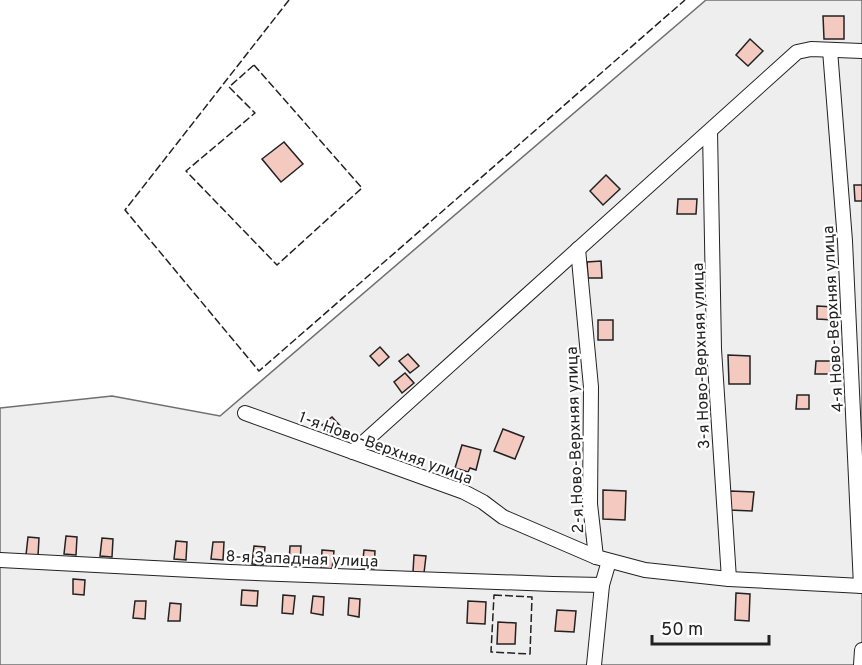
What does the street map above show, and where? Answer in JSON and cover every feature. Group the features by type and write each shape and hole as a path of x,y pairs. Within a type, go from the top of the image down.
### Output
{"street":[{"path":"353,452 796,52 811,49 862,51"},
{"name":"4-я Ново-Верхняя улица","path":"830,50 845,241 862,586"},
{"name":"3-я Ново-Верхняя улица","path":"710,132 714,349 729,579"},
{"name":"2-я Ново-Верхняя улица","path":"578,249 591,387 590,504 602,559"},
{"name":"1-я Ново-Верхняя улица","path":"245,413 464,492 504,517 602,559 645,570 729,579 862,586"},
{"path":"594,665 602,585 602,559"},
{"name":"8-я Западная улица","path":"0,560 230,572 602,585"},
{"path":"861,665 862,650"}],"shaded area":[{"path":"706,0 862,0 862,665 0,665 0,408 112,396 220,416"}],"building":[{"path":"823,16 844,16 844,39 824,39"},
{"path":"750,39 763,51 748,66 736,55"},
{"path":"284,142 303,164 281,182 262,159"},
{"path":"606,175 620,189 603,205 590,191"},
{"path":"854,185 862,185 862,201 855,201"},
{"path":"678,199 697,199 696,214 677,214"},
{"path":"601,261 602,278 588,278 587,262"},
{"path":"817,306 834,307 834,320 817,319"},
{"path":"598,320 613,320 613,340 598,340"},
{"path":"380,347 389,357 379,366 370,356"},
{"path":"408,354 419,366 410,373 399,361"},
{"path":"728,355 750,356 750,384 729,384"},
{"path":"816,361 833,361 833,374 815,374"},
{"path":"405,373 414,383 402,393 394,382"},
{"path":"797,395 809,395 809,409 796,409"},
{"path":"332,417 344,430 334,439 322,425"},
{"path":"503,429 524,437 515,459 494,451"},
{"path":"462,445 481,450 476,470 470,468 468,472 455,468"},
{"path":"603,490 626,491 625,520 603,519"},
{"path":"730,491 754,492 752,511 729,510"},
{"path":"66,536 77,537 76,555 64,554"},
{"path":"28,537 39,538 38,556 26,555"},
{"path":"102,538 113,539 112,557 100,556"},
{"path":"176,541 187,542 186,560 174,559"},
{"path":"213,542 224,542 223,560 211,559"},
{"path":"254,546 265,547 263,565 252,564"},
{"path":"290,546 301,546 300,564 289,563"},
{"path":"322,550 334,551 332,569 321,568"},
{"path":"364,550 375,551 374,569 362,568"},
{"path":"414,555 426,556 424,573 413,572"},
{"path":"73,579 85,580 84,595 73,594"},
{"path":"242,590 258,591 257,606 241,605"},
{"path":"736,593 750,594 749,621 735,620"},
{"path":"283,595 295,596 293,614 282,613"},
{"path":"313,596 324,597 323,615 311,613"},
{"path":"349,598 360,599 359,617 348,615"},
{"path":"135,601 146,601 145,619 133,618"},
{"path":"468,601 486,602 485,624 467,623"},
{"path":"170,603 181,604 180,621 168,621"},
{"path":"557,610 576,611 574,632 555,631"},
{"path":"498,622 516,623 515,644 497,644"}],"fence":[{"path":"289,0 125,210 259,371 685,0"},
{"path":"254,65 362,188 277,265 186,171 255,113 229,87 254,65"},
{"path":"494,595 532,597 530,654 491,652 494,595"}]}
